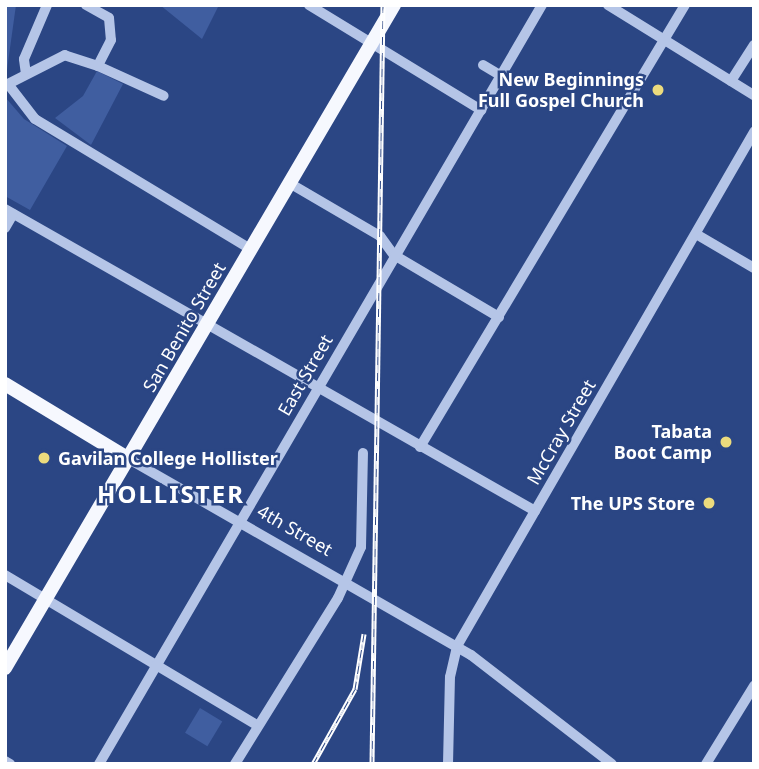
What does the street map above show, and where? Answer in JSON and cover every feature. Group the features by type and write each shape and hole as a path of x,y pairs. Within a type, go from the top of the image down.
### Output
{"main road":[{"name":"San Benito Street","path":"5,668 394,5"},
{"name":"4th Street","path":"5,384 127,458"}],"street":[{"path":"26,74 24,59 47,5"},
{"path":"86,5 109,18 111,40 98,66"},
{"path":"309,5 481,110"},
{"name":"East Street","path":"99,764 541,5"},
{"path":"608,5 754,95"},
{"path":"419,447 685,5"},
{"path":"731,81 754,45"},
{"path":"164,96 98,66 65,55 8,84 20,103 56,132 252,250"},
{"path":"483,65 501,76"},
{"name":"McCray Street","path":"447,764 450,677 457,646 753,134"},
{"path":"291,184 380,236 394,255 499,317"},
{"path":"5,228 9,212 536,511"},
{"path":"696,234 754,268"},
{"path":"235,764 346,582 361,547 363,453"},
{"name":"4th Street","path":"127,458 457,646 612,764"},
{"path":"5,575 257,725"},
{"path":"706,764 754,686"}],"shaded area":[{"path":"5,5 16,5 5,84"},
{"path":"160,5 219,5 202,39"},
{"path":"97,71 123,84 91,145 55,118 83,96"},
{"path":"5,97 24,119 67,146 30,210 5,196"},
{"path":"200,708 222,721 207,746 185,733"}],"railway":[{"path":"372,764 383,5"},
{"path":"313,764 355,689 364,634"}],"place":[{"name":"New Beginnings Full Gospel Church","path":"658,90"},
{"name":"Tabata Boot Camp","path":"726,442"},
{"name":"Gavilan College Hollister","path":"44,458"},
{"name":"The UPS Store","path":"709,503"}],"district":[{"name":"HOLLISTER","path":"171,494"}]}
